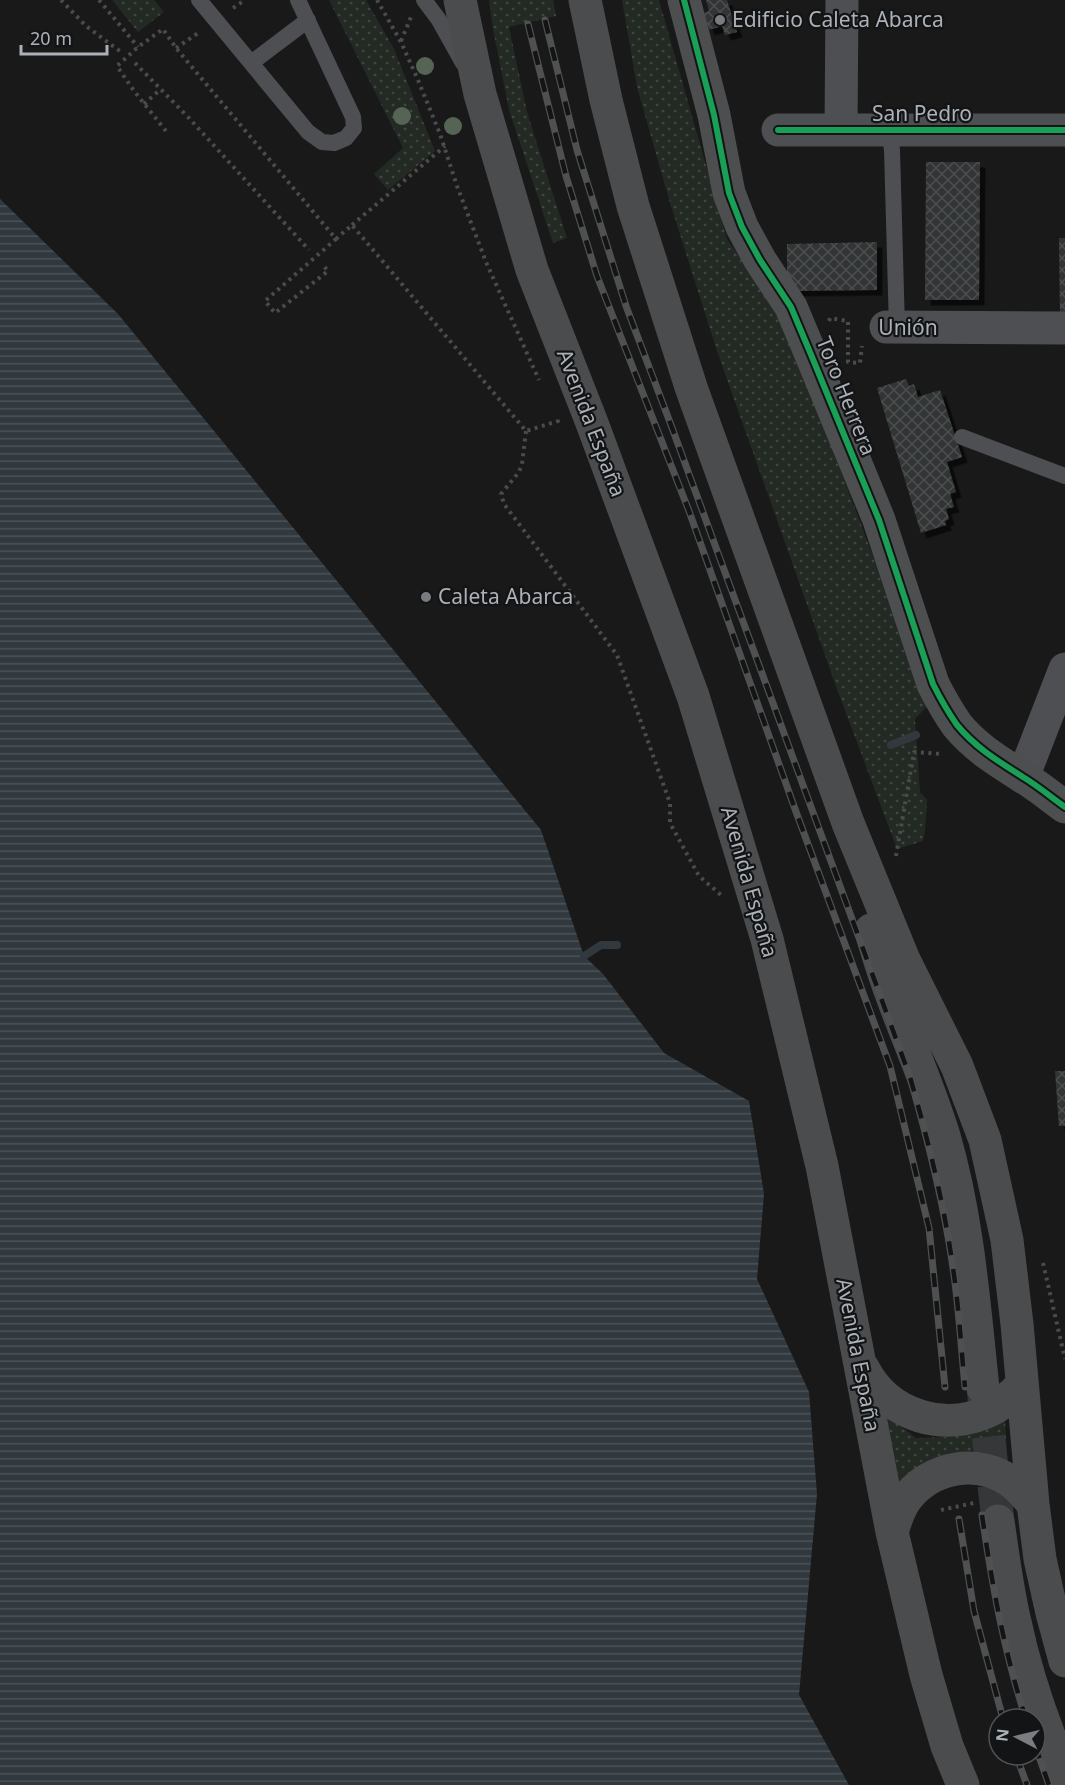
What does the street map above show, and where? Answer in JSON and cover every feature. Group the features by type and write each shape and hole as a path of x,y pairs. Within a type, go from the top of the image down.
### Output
{"main road":[{"name":"Avenida España","path":"460,0 480,94 532,270 592,423 693,696 767,939 822,1166 892,1532 926,1675 947,1746 963,1785"},
{"path":"585,0 606,100 640,228 693,390 848,823 904,960 957,1066 985,1140 1007,1240 1017,1324 1032,1504 1040,1559 1065,1660"},
{"path":"848,823 873,938 943,1135 958,1192 969,1262 983,1388"},
{"path":"860,1361 879,1392 910,1413 928,1419 946,1421 980,1415 996,1408 1022,1385"},
{"path":"892,1532 897,1515 906,1499 932,1476 949,1470 965,1467 996,1473 1011,1481 1032,1504"},
{"path":"998,1521 1009,1591 1027,1669 1041,1714 1065,1775"}],"street":[{"name":"Toro Herrera","path":"684,0 714,115 729,193 741,226 791,307 812,357 879,520 933,684 944,706 958,726 975,743 993,759 1065,807"},
{"name":"San Pedro","path":"841,130 842,0"},
{"name":"San Pedro","path":"778,130 1065,130"},
{"name":"Unión","path":"892,327 1065,328"},
{"path":"1023,777 1065,669"}],"lane":[{"path":"199,0 308,132 322,142 334,143 346,138 354,128 353,117 298,0"},
{"path":"424,0 439,20 480,94"},
{"path":"251,63 308,20"},
{"path":"889,130 892,150 892,327"},
{"path":"962,437 1065,476"}],"path":[{"path":"61,0 86,26 121,52"},
{"path":"99,0 138,47"},
{"path":"377,0 401,42 445,146 457,186 486,262 543,389"},
{"path":"166,131 117,66 163,29 336,239"},
{"path":"135,63 309,250"},
{"path":"144,104 161,89"},
{"path":"323,265 328,271 275,313 265,301 445,146"},
{"path":"352,225 526,431 519,472 501,494 504,504 617,655 670,803 670,824 699,876 721,895"},
{"path":"526,431 558,421 553,410"},
{"path":"896,857 914,752 948,755"}],"shaded area":[{"path":"112,0 154,0 164,12 138,32"},
{"path":"329,0 366,0 394,49 435,151 388,190 374,174 403,148"},
{"path":"489,0 553,0 556,16 509,27 527,112 567,238 553,243 509,110"},
{"path":"622,0 659,0 727,239 781,314 921,682 932,701 915,719 920,792 927,800 923,841 897,849 837,689 717,351 670,203 637,87"},
{"path":"0,199 118,314 541,830 584,956 603,974 664,1053 749,1101 764,1194 757,1279 809,1392 817,1494 799,1695 849,1785 0,1785"},
{"path":"885,1414 916,1438 945,1437 983,1431 1005,1420 1008,1469 901,1489"}],"building":[{"name":"Edificio Caleta Abarca","path":"706,0 727,0 737,32 725,35 722,26 709,30 704,13 709,11"},
{"path":"926,162 980,162 979,300 925,300"},
{"path":"1059,238 1065,238 1065,316 1060,316"},
{"path":"877,242 877,290 787,291 787,244"},
{"path":"906,379 909,386 914,384 918,397 940,390 962,457 947,462 956,492 950,494 954,507 946,509 949,519 945,521 946,525 921,533 877,388"},
{"path":"1055,1071 1065,1071 1065,1126 1059,1126"}],"waterway":[{"path":"891,745 916,735"},
{"path":"584,956 601,945 617,945"}],"tunnel":[{"path":"983,1388 998,1521"}],"railway":[{"path":"545,20 577,150 626,306 910,1077 945,1220 957,1298 965,1387"},
{"path":"528,24 566,176 597,276 689,511 795,809 890,1066 929,1228 945,1387"},
{"path":"982,1515 999,1618 1022,1707"},
{"path":"959,1519 974,1611 1000,1707"},
{"path":"1020,1767 1027,1785"},
{"path":"1043,1767 1049,1785"}],"cycle path":[{"path":"684,0 714,115 729,193 742,227 760,260 791,307 812,357 879,520 933,684 957,725 972,741 1065,807"},
{"path":"778,130 1065,130"}],"place":[{"name":"Edificio Caleta Abarca","path":"720,20"},
{"name":"Caleta Abarca","path":"426,597"}]}
